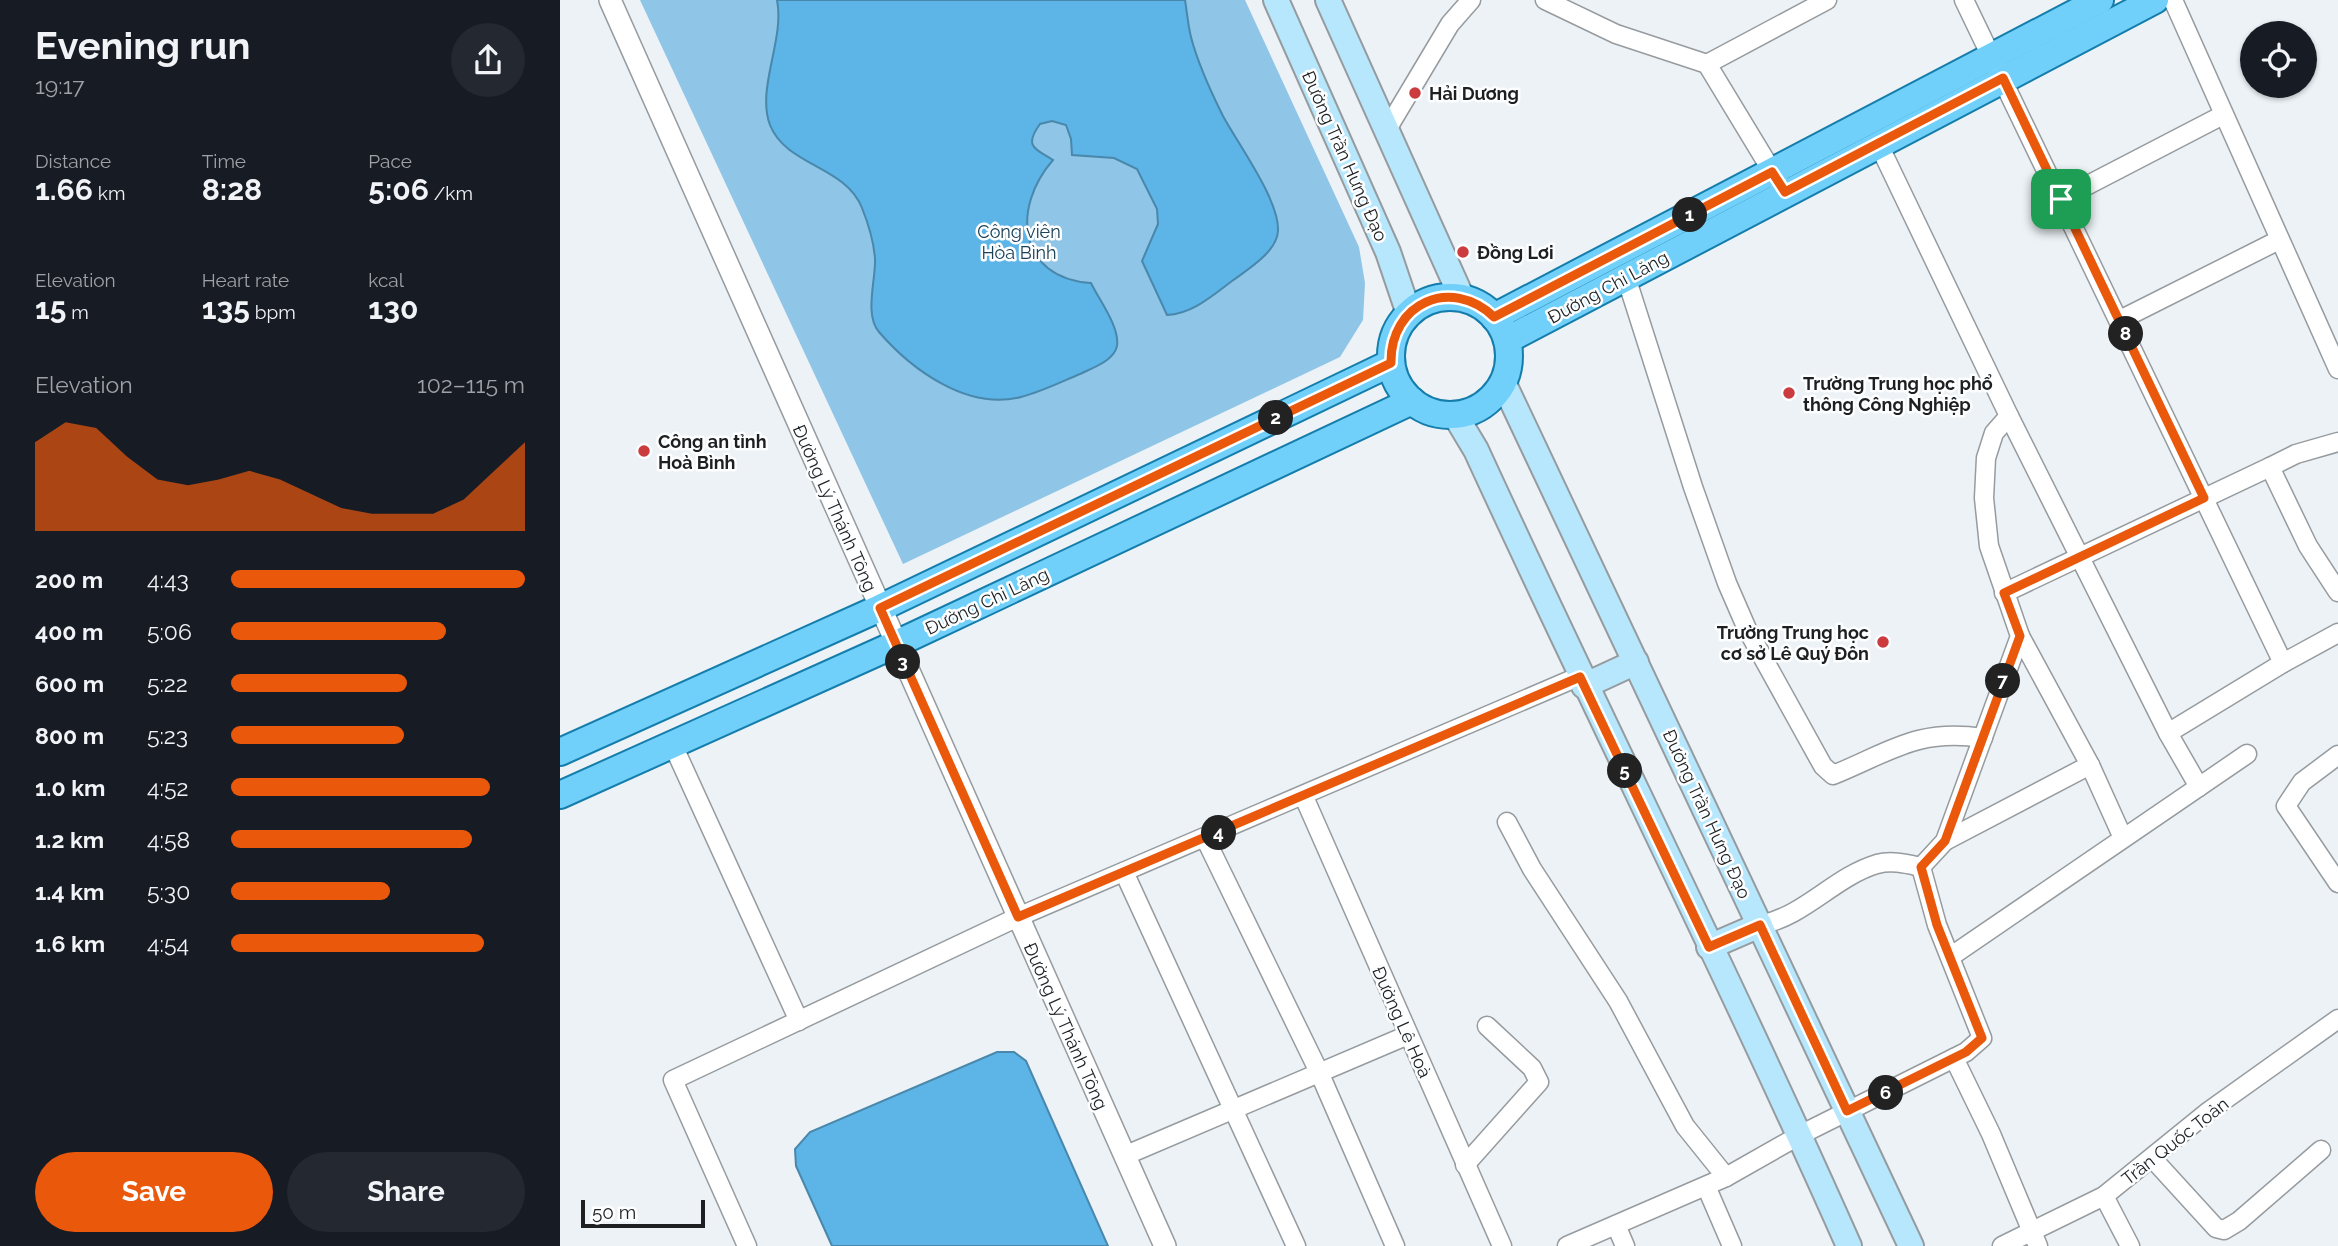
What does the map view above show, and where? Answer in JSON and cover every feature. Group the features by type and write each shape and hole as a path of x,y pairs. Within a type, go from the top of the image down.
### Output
{"main road":[{"name":"Đường Trần Hưng Đạo","path":"1276,0 1388,252 1409,314"},
{"path":"1328,0 1462,298"},
{"name":"Đường Chi Lăng","path":"1501,329 1998,67 2155,0"},
{"name":"Đường Chi Lăng","path":"1501,329 1626,277 1779,182 1878,144 1998,67 2088,3"},
{"path":"1462,298 1480,305 1501,329 1508,361 1503,382 1483,405 1455,415 1432,413 1412,401 1398,384 1391,363 1394,336 1409,314 1433,299 1462,298"},
{"path":"560,752 880,608 1391,363"},
{"name":"Đường Trần Hưng Đạo","path":"1503,382 1911,1246"},
{"name":"Đường Chi Lăng","path":"560,795 895,644 1412,401"},
{"path":"1455,415 1476,450 1582,681 1800,1135 1849,1246"},
{"path":"1582,681 1636,662"},
{"path":"1709,947 1760,925"}],"street":[{"name":"Đường Lý Thánh Tông","path":"610,0 1165,1246"},
{"path":"1386,131 1450,24 1471,0"},
{"path":"1545,0 1616,34 1707,64 1779,182"},
{"path":"1707,64 1827,0"},
{"path":"1964,0 2283,663"},
{"path":"2173,0 2338,369"},
{"path":"2061,199 2223,115"},
{"path":"1878,144 2009,416 2082,556 2168,733 2199,787"},
{"path":"2119,320 2279,240"},
{"path":"1626,277 1693,487 1727,583 1747,629 1823,766 1833,775 1902,742 1943,735 1983,738"},
{"path":"2009,416 1994,433 1986,458 1984,498 1989,546 2020,636 2090,765 2123,838"},
{"path":"2004,593 2297,454 2338,442"},
{"path":"2270,467 2308,546 2338,592"},
{"path":"2168,733 2283,663 2338,634"},
{"path":"1945,841 2020,636"},
{"path":"747,1246 673,1080 1018,917 1582,681"},
{"path":"672,743 799,1021"},
{"path":"1950,957 2247,754"},
{"path":"2338,755 2302,782 2286,806 2338,883"},
{"path":"1921,867 1945,841 2090,765"},
{"name":"Đường Lê Hoà","path":"1304,797 1502,1246"},
{"path":"1507,822 1532,869 1618,1001 1685,1126 1726,1177"},
{"path":"1205,838 1320,1072 1395,1246"},
{"path":"1760,925 1783,920 1832,888 1878,864 1899,863 1921,867"},
{"path":"1567,1246 1726,1177 1800,1135 1954,1058 1982,1038 1937,925 1921,867"},
{"path":"1124,872 1296,1246"},
{"name":"Trần Quốc Toản","path":"2002,1246 2035,1239 2105,1196 2209,1111 2338,1019"},
{"path":"1465,1165 1539,1082 1532,1068 1487,1026"},
{"path":"1124,1156 1408,1035"},
{"path":"1954,1058 1991,1133 2035,1239"},
{"path":"2153,1159 2216,1228 2224,1230 2239,1221 2320,1150"},
{"path":"1706,1186 1732,1246"},
{"path":"2105,1196 2130,1246"},
{"path":"1616,1225 1625,1246"}],"green space":[{"name":"Công viên Hòa Bình","path":"640,0 1245,0 1359,247 1365,283 1363,320 1340,357 903,564"}],"shaded area":[{"path":"777,0 1185,0 1191,37 1201,68 1223,116 1272,204 1277,219 1276,239 1260,260 1209,298 1193,308 1167,315 1142,261 1158,224 1157,209 1137,169 1114,158 1072,155 1071,139 1066,125 1052,121 1040,124 1032,143 1037,150 1053,160 1031,199 1027,219 1029,238 1036,255 1048,268 1067,278 1091,283 1108,314 1115,331 1117,346 1112,356 1096,366 1051,387 1021,397 1001,400 981,398 942,384 907,360 875,325 871,307 875,267 872,240 862,208 854,194 830,174 789,149 778,139 770,125 766,95 777,31"},
{"path":"997,1052 1014,1052 1026,1061 1108,1246 832,1246 796,1166 795,1149 810,1132"}],"place":[{"name":"Hải Dương","path":"1415,93"},
{"name":"Đồng Lơi","path":"1463,252"},
{"name":"Trường Trung học phổ thông Công Nghiệp","path":"1789,393"},
{"name":"Công an tỉnh Hoà Bình","path":"644,451"},
{"name":"Trường Trung học cơ sở Lê Quý Đôn","path":"1883,642"}],"route":[{"path":"2003,78 2061,199 2204,498 2004,593 2020,636 1945,841 1921,867 1937,925 1982,1038 1966,1052 1847,1111 1760,925 1709,947 1580,677 1018,917 880,608 1391,363 1392,345 1398,328 1409,314 1424,303 1433,299 1462,298 1480,305 1494,317 1772,172 1785,192 2003,78"}]}
